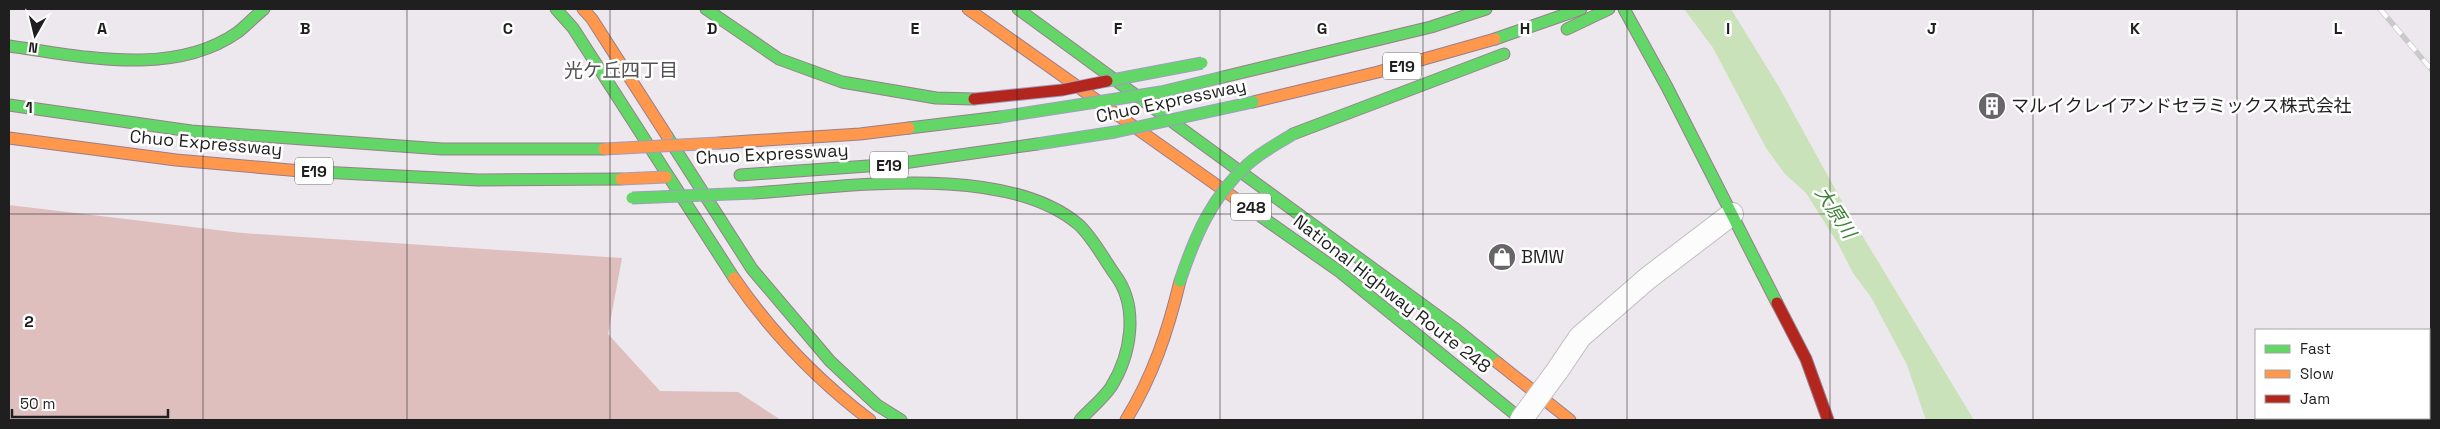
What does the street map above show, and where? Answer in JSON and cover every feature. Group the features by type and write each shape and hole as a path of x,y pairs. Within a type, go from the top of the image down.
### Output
{"main road":[{"path":"9,46 124,59 168,58 198,52 226,41 248,26 264,9"},
{"path":"556,9 573,28 707,239 753,305 799,357 844,402 870,420"},
{"path":"583,9 592,20 752,269 830,361 877,405 901,420"},
{"path":"706,9 779,59 842,82 936,98 974,99 1062,90 1207,62"},
{"name":"National Highway Route 248","path":"968,9 1340,272 1521,420"},
{"name":"National Highway Route 248","path":"1018,9 1457,330 1570,420"},
{"name":"Chuo Expressway","path":"9,105 191,131 442,148 604,149 860,134 1000,117 1161,92 1431,27 1486,9"},
{"name":"Chuo Expressway","path":"735,175 896,164 1115,132 1253,102 1440,56 1549,22 1581,9"},
{"path":"1556,34 1608,9"},
{"path":"1624,9 1667,87 1806,359 1828,420"},
{"path":"1405,23 1431,27"},
{"path":"1126,420 1156,369 1193,241 1219,196 1249,163 1293,134 1511,51"},
{"name":"Chuo Expressway","path":"9,138 53,145 218,163 362,174 459,179 621,179 711,176"},
{"path":"459,179 484,193"},
{"path":"628,198 900,184 974,185 1043,202 1079,225 1119,280 1128,300 1130,327 1128,344 1121,367 1110,388 1080,420"}],"street":[{"path":"1521,420 1580,337 1648,278 1732,214"}],"shaded area":[{"path":"9,205 242,233 622,258 608,334 660,391 738,392 781,420 9,420"}],"water":[{"name":"大原川","path":"1684,9 1731,9 1779,87 1845,207 1974,420 1926,420 1907,365 1871,297 1853,273 1837,242 1806,193 1785,174 1766,148 1713,48"}],"railway":[{"path":"2380,9 2431,69"}],"traffic: fast":[{"path":"9,46 96,58 126,60 156,59 185,55 212,46 238,32 264,9"},
{"path":"556,9 573,28 734,278"},
{"path":"706,9 779,59 842,82 936,98 974,99"},
{"path":"1018,9 1457,330 1498,363"},
{"path":"1223,77 1431,27 1486,9"},
{"path":"1495,39 1581,9"},
{"path":"1567,29 1609,9"},
{"path":"1624,9 1667,87 1777,303"},
{"path":"1293,134 1504,54"},
{"path":"1107,81 1202,63"},
{"path":"1000,117 1161,92 1223,77"},
{"path":"1037,144 1115,132 1253,102"},
{"path":"9,105 191,131 442,149 604,149"},
{"path":"909,128 1000,117"},
{"path":"1180,281 1206,218 1224,189 1253,160 1293,134"},
{"path":"667,136 752,269 830,361 877,405 901,420"},
{"path":"740,175 896,164 1037,144"},
{"path":"301,171 478,180 621,179"},
{"path":"754,193 877,184 967,185 1009,192 1046,205 1078,224 1116,276 1128,302 1130,317 1130,332 1118,374 1108,391 1080,420"},
{"path":"632,198 754,193"},
{"path":"1239,201 1340,272 1522,420"}],"traffic: slow":[{"path":"583,9 592,19 667,136"},
{"path":"968,9 1239,201"},
{"path":"1253,102 1378,72 1495,39"},
{"path":"719,143 860,134 909,128"},
{"path":"9,138 176,160 301,171"},
{"path":"604,149 719,143"},
{"path":"621,179 666,177"},
{"path":"734,278 764,318 796,355 850,405 870,420"},
{"path":"1126,420 1144,387 1159,353 1180,281"},
{"path":"1498,363 1570,420"}],"traffic: jam":[{"path":"974,99 1062,90 1107,81"},
{"path":"1777,303 1806,359 1828,420"}],"place":[{"name":"マルイクレイアンドセラミックス株式会社","path":"1992,106"},
{"name":"BMW","path":"1502,257"}],"district":[{"name":"光ケ丘四丁目","path":"621,70"}]}
